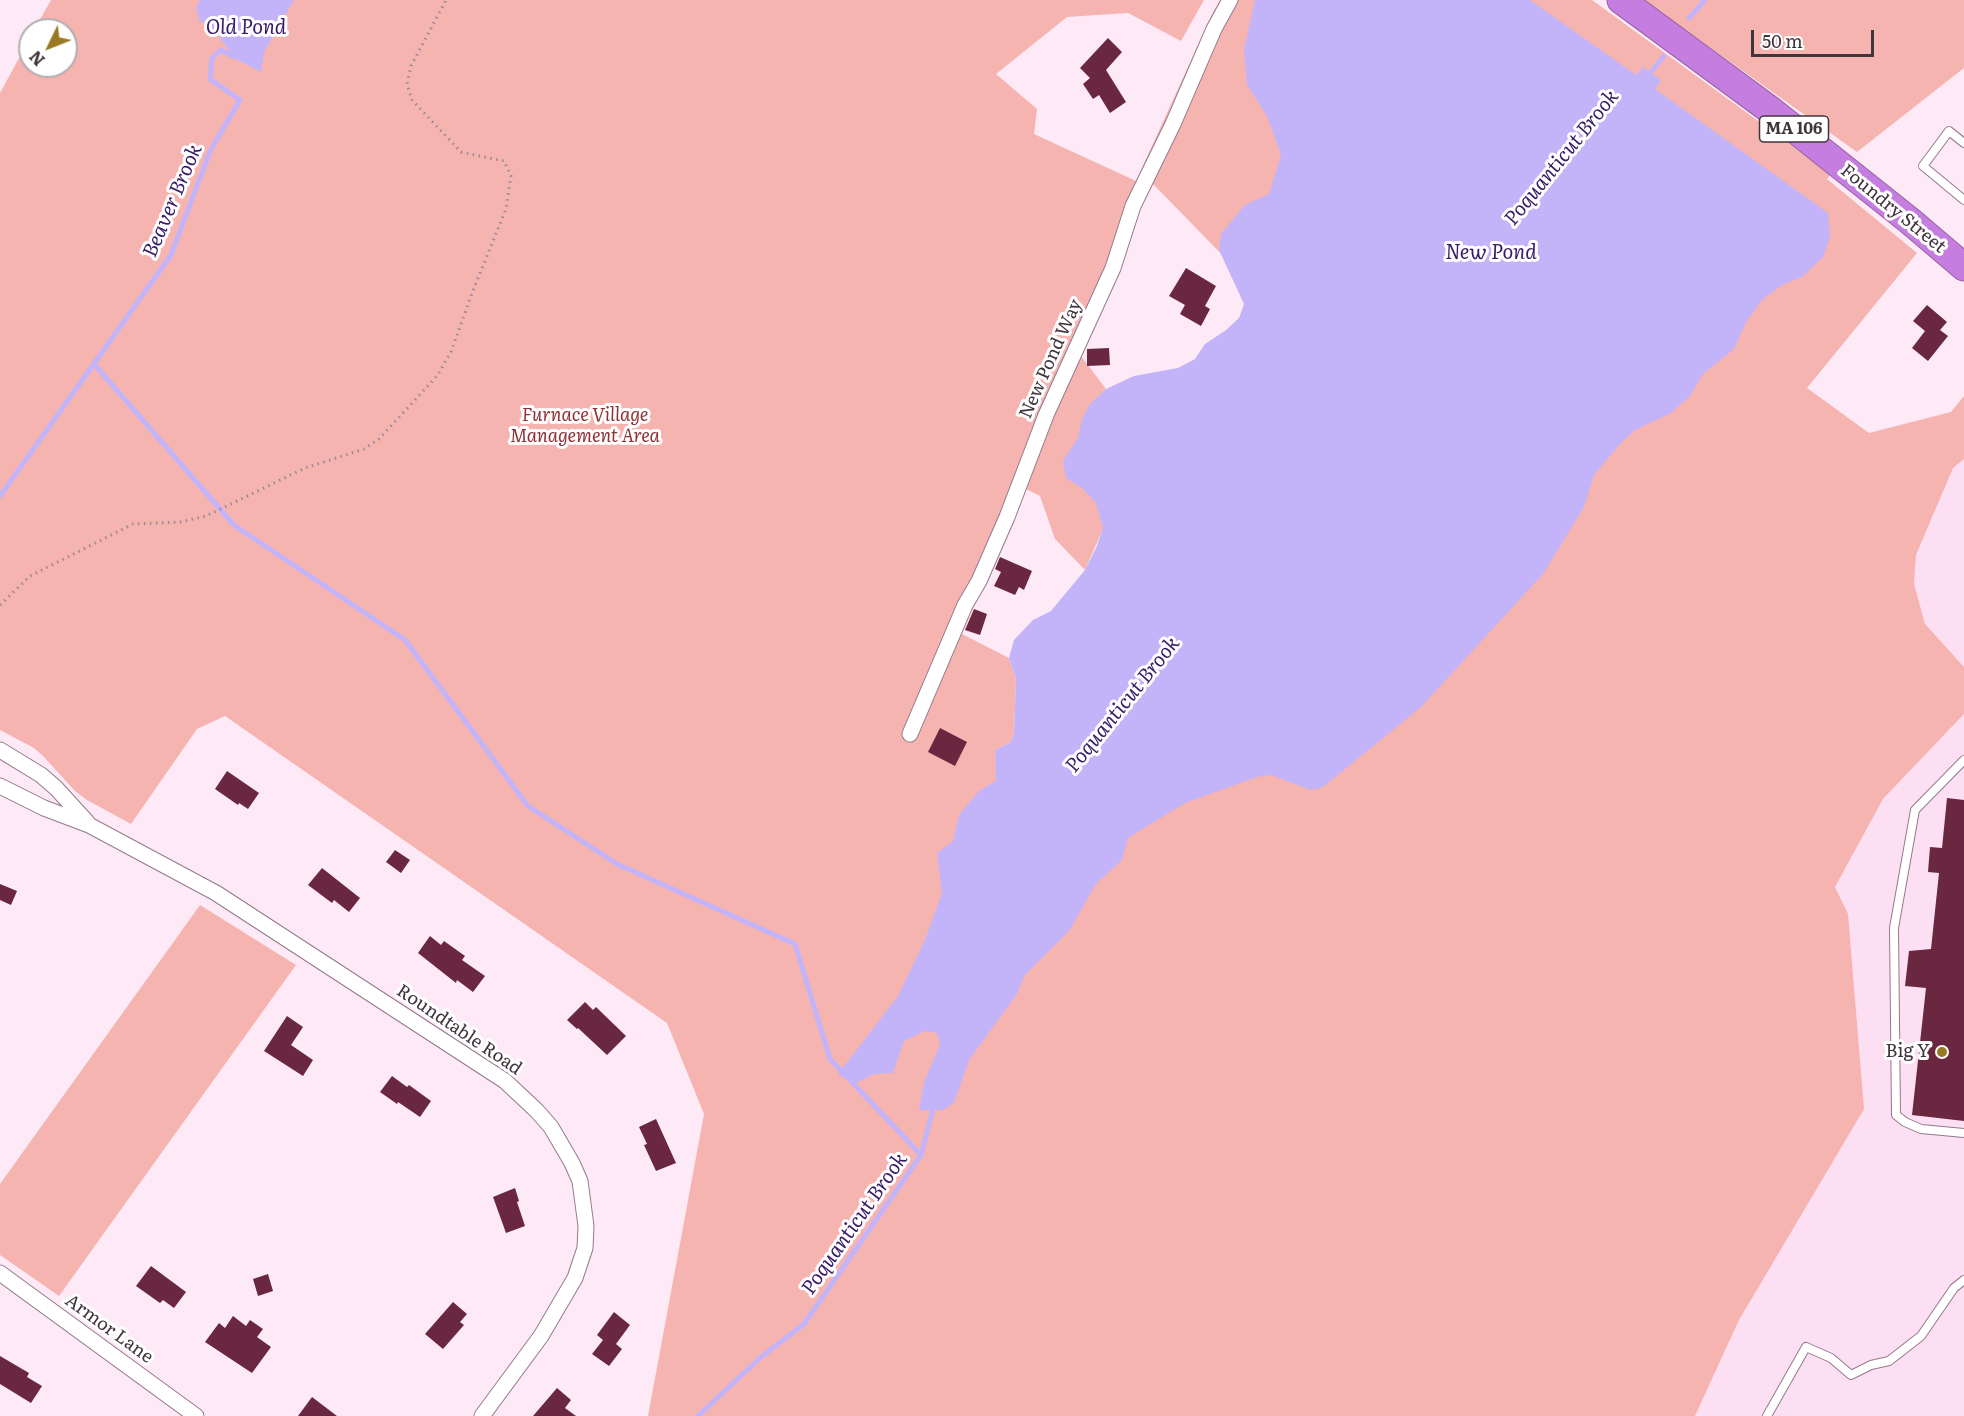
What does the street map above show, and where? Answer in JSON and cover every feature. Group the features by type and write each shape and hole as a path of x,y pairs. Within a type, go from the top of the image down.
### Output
{"highway":[{"name":"Foundry Street","path":"1621,0 1773,112 1963,265"}],"street":[{"name":"New Pond Way","path":"910,734 965,605 979,581 1007,517 1046,416 1113,268 1133,206 1173,123 1214,29 1230,0"},
{"name":"Roundtable Road","path":"0,750 41,775 56,788 89,825"},
{"name":"Roundtable Road","path":"0,786 44,808 89,825 216,893 505,1081 537,1111 562,1144 580,1181 586,1226 585,1248 575,1278 541,1336 482,1416"},
{"name":"Armor Lane","path":"0,1273 196,1416"}],"lane":[{"path":"1964,143 1949,131 1923,166 1964,200"},
{"path":"1964,760 1915,810 1894,928 1896,1115 1921,1129 1964,1133"},
{"path":"1767,1416 1806,1347 1831,1358 1851,1376 1871,1365 1889,1361 1921,1336 1954,1288 1964,1280"}],"path":[{"path":"0,605 30,576 133,524 180,522 206,516 305,468 364,449 379,440 437,376 450,352 506,209 511,176 504,161 461,152 412,100 407,84 411,66 446,0"}],"shaded area":[{"path":"1964,459 1964,667 1822,564"},
{"path":"1964,714 1964,1416 1695,1416 1739,1320 1808,879"}],"green space":[{"name":"Furnace Village Management Area","path":"51,0 1204,0 1181,41 1128,13 1067,17 996,74 1037,109 1034,134 1136,181 1220,0 1592,0 1831,174 1827,179 1917,253 1807,388 1869,433 1951,412 1964,396 1964,459 1953,468 1916,555 1914,584 1925,624 1964,667 1964,714 1883,799 1835,887 1848,914 1864,1109 1739,1320 1695,1416 648,1416 704,1114 667,1023 225,716 197,729 131,824 87,800 75,791 34,748 0,730 0,93 18,60 18,78 78,78 78,18 41,18","holes":["1152,183 1364,400 1093,402 1106,389 1078,352","1024,488 1040,496 1055,539 1085,570 1102,531 1020,903 980,790 997,781 995,750 1011,742 1014,733 1016,679 1009,658 962,634"]},
{"path":"1643,0 1964,0 1964,68 1857,152"},
{"path":"200,905 296,965 59,1296 0,1255 0,1184"}],"water":[{"name":"Old Pond","path":"200,0 294,0 264,52 261,72 234,58 214,29 200,21 196,8"},
{"name":"New Pond","path":"1255,0 1530,0 1636,75 1643,67 1661,80 1655,89 1828,213 1830,237 1823,257 1802,277 1782,285 1762,300 1746,322 1734,349 1703,374 1690,396 1671,413 1635,430 1619,445 1594,475 1584,507 1543,574 1421,707 1323,787 1311,790 1271,775 1257,777 1185,803 1128,838 1122,860 1096,884 1069,931 1024,976 1017,994 969,1060 954,1103 943,1110 919,1110 924,1082 940,1045 937,1033 925,1031 904,1041 893,1073 874,1074 854,1084 838,1074 898,996 925,940 942,893 937,853 953,841 959,815 980,790 996,781 995,750 1011,742 1014,733 1016,679 1009,658 1014,640 1033,620 1051,611 1085,570 1096,548 1103,528 1096,503 1083,489 1066,478 1063,461 1078,438 1082,419 1090,404 1106,389 1134,376 1178,368 1195,359 1205,344 1239,318 1244,304 1219,250 1221,234 1245,205 1269,194 1281,155 1267,116 1247,85 1244,49"}],"building":[{"path":"1108,38 1122,52 1106,70 1126,102 1110,113 1099,95 1093,99 1083,84 1090,78 1080,68"},
{"path":"1186,268 1216,286 1205,306 1210,309 1201,326 1180,314 1185,305 1169,296"},
{"path":"1927,305 1947,322 1940,330 1948,336 1928,361 1912,348 1925,331 1913,321"},
{"path":"1109,348 1110,365 1087,366 1087,349"},
{"path":"1000,557 1032,571 1024,590 1019,587 1015,595 994,586 1001,572 995,569"},
{"path":"974,609 987,614 980,635 965,630"},
{"path":"940,728 967,742 955,766 928,752"},
{"path":"227,771 259,793 248,809 215,789"},
{"name":"Big Y","path":"1947,798 1964,800 1964,1121 1912,1115 1926,988 1905,986 1909,951 1931,949 1939,873 1928,872 1930,847 1942,848"},
{"path":"395,850 410,860 401,873 386,862"},
{"path":"322,868 360,898 349,912 334,900 332,903 308,885"},
{"path":"0,884 17,891 11,905 0,900"},
{"path":"430,936 441,945 444,941 465,956 462,960 485,976 473,992 457,980 456,983 418,953"},
{"path":"585,1002 593,1010 596,1007 626,1036 607,1055 567,1020"},
{"path":"287,1016 303,1027 291,1045 313,1060 303,1076 264,1051"},
{"path":"392,1076 431,1101 420,1117 380,1092"},
{"path":"656,1119 676,1163 656,1171 644,1145 647,1144 639,1127"},
{"path":"515,1188 525,1226 506,1233 493,1197"},
{"path":"151,1266 186,1292 174,1308 163,1300 160,1303 136,1286"},
{"path":"268,1274 273,1291 258,1296 253,1279"},
{"path":"453,1302 467,1314 460,1322 464,1325 443,1349 425,1334"},
{"path":"614,1312 630,1325 616,1344 622,1349 609,1366 592,1354 603,1340 597,1335"},
{"path":"233,1316 246,1326 250,1320 263,1329 257,1337 271,1347 252,1373 205,1342 219,1323 225,1328"},
{"path":"0,1356 29,1373 27,1377 42,1386 31,1403 0,1384"},
{"path":"557,1388 571,1400 565,1408 576,1416 533,1416"},
{"path":"312,1397 337,1416 298,1416"}],"waterway":[{"name":"Poquanticut Brook","path":"1689,18 1705,0"},
{"name":"Beaver Brook","path":"0,496 171,255 211,149 240,100 210,79 212,58 221,50 234,57 238,53"},
{"name":"Poquanticut Brook","path":"1647,77 1664,56"},
{"path":"94,364 234,525 405,640 528,806 617,864 795,944 830,1059 921,1155"},
{"name":"Poquanticut Brook","path":"698,1416 761,1357 804,1324 921,1155 934,1105"}],"place":[{"name":"Big Y","path":"1942,1052"}]}
